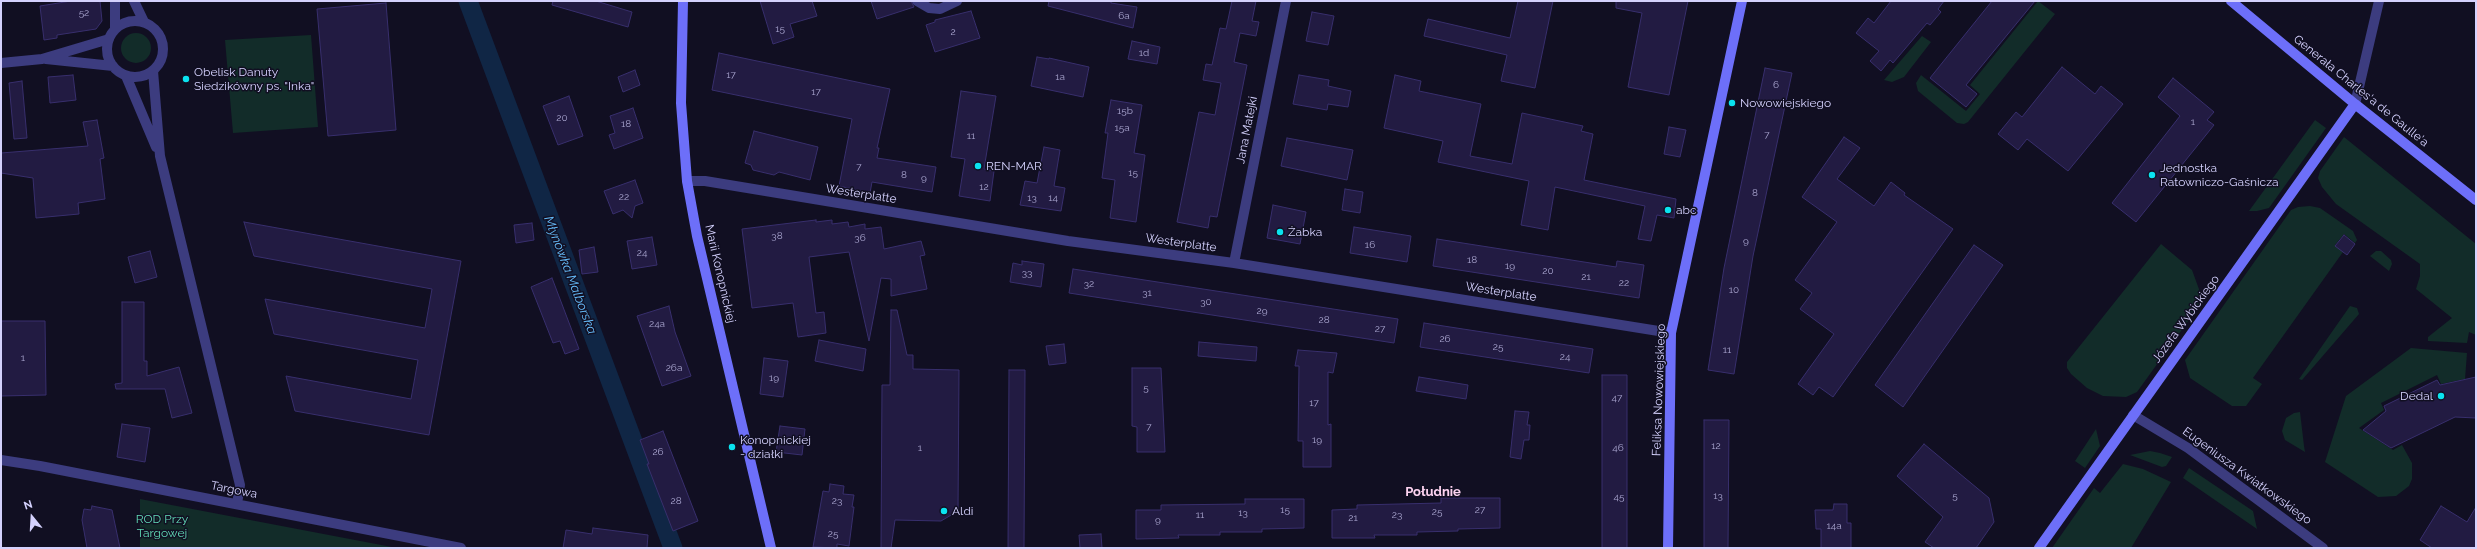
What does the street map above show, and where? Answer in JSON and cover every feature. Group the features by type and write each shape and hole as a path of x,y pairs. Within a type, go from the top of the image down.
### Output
{"street":[{"path":"115,1 115,29"},
{"path":"134,1 144,22"},
{"name":"Marii Konopnickiej","path":"683,1 681,103 687,182 697,236 771,548"},
{"path":"917,1 934,9 945,8 957,1"},
{"name":"Jana Matejki","path":"1234,263 1286,1"},
{"name":"Feliksa Nowowiejskiego","path":"1668,548 1671,333 1742,1"},
{"name":"Generała Charles'a de Gaulle'a","path":"2231,1 2355,104 2476,200"},
{"path":"2355,104 2379,1"},
{"path":"160,156 126,76 113,66 107,53 108,39 115,29 128,21 144,22 157,30 163,44 162,56 153,71 160,156 240,485 237,504"},
{"path":"42,59 108,39"},
{"path":"1,63 42,59 113,66"},
{"path":"126,76 136,77 153,71"},
{"name":"Józefa Wybickiego","path":"2039,548 2355,104"},
{"name":"Westerplatte","path":"687,182 705,181 1068,241 1234,263 1671,333"},
{"name":"Eugeniusza Kwiatkowskiego","path":"2133,415 2188,448 2323,548"},
{"name":"Targowa","path":"1,460 40,466 461,548"}],"green space":[{"path":"2038,1 2055,14 1968,122 1964,124 1957,123 1918,91 1916,83 1921,75 1966,111 1980,94 1970,85"},
{"path":"136,33 142,34 150,42 150,54 142,62 136,63 130,62 122,54 121,48 122,42 130,34"},
{"path":"311,35 318,127 233,133 225,40"},
{"path":"1922,36 1931,42 1904,77 1892,82 1884,80"},
{"path":"2315,120 2326,128 2269,208 2249,211"},
{"path":"2344,137 2476,244 2476,335 2469,332 2467,343 2428,341 2428,337 2452,318 2416,289 2420,276 2420,264 2336,204 2322,187 2318,178 2320,171"},
{"path":"2310,206 2320,208 2353,231 2357,240 2355,243 2344,234 2335,245 2343,252 2253,378 2262,384 2246,406 2232,406 2190,378 2185,360 2291,210 2298,207"},
{"path":"2161,244 2192,270 2200,292 2199,306 2137,392 2126,397 2103,396 2087,388 2071,374 2067,368 2067,362"},
{"path":"2376,251 2381,251 2391,260 2392,264 2389,271 2370,256"},
{"path":"2350,306 2357,308 2359,314 2302,380 2299,379"},
{"path":"2411,348 2467,353 2465,379 2441,384 2437,375 2381,403 2384,410 2359,428 2393,450 2402,445 2412,463 2412,479 2409,486 2396,496 2378,497 2325,462 2346,396"},
{"path":"2300,412 2305,452 2285,440 2282,431 2286,418 2294,413"},
{"path":"2096,429 2100,446 2085,468 2075,461"},
{"path":"2150,451 2172,457 2166,466 2162,467 2130,455"},
{"path":"2123,464 2143,469 2171,482 2131,548 2052,548 2094,488 2100,493"},
{"path":"2189,468 2253,511 2257,529 2183,478"},
{"name":"ROD Przy Targowej","path":"140,499 397,548 140,548"}],"building":[{"path":"71,1 100,1 102,21 96,29 57,35 57,38 44,40 40,6"},
{"path":"553,1 596,1 632,12 628,27 552,5"},
{"path":"760,1 812,1 817,16 790,24 794,37 773,44"},
{"path":"871,1 911,1 914,7 877,19"},
{"path":"1049,1 1111,1 1111,3 1137,7 1133,28 1048,6"},
{"path":"1232,1 1256,1 1252,21 1259,22 1256,36 1240,33 1234,62 1247,65 1217,217 1210,216 1208,228 1177,222 1199,112 1215,115 1221,83 1203,80 1206,64 1212,65 1220,28 1226,29"},
{"path":"1518,1 1553,1 1535,88 1501,81 1507,55 1424,36 1428,19 1510,38"},
{"path":"1616,1 1688,1 1669,95 1628,87 1642,13 1616,8"},
{"path":"1891,1 1944,1 1938,9 1941,12 1930,25 1927,23 1893,63 1890,60 1881,71 1870,61 1879,51 1856,33 1868,18 1874,23"},
{"path":"1992,1 2035,1 1966,85 1977,94 1966,107 1930,78"},
{"path":"386,3 396,130 328,136 317,9"},
{"path":"971,11 980,38 935,52 926,25 935,22 935,20"},
{"path":"1312,12 1334,16 1328,45 1306,41"},
{"path":"1132,41 1160,47 1157,64 1128,59"},
{"path":"719,53 890,89 877,148 879,148 877,158 936,167 932,192 872,182 870,193 839,186 852,119 712,90"},
{"path":"1037,57 1049,58 1089,67 1083,97 1031,86"},
{"path":"2062,67 2095,94 2101,86 2123,104 2068,171 2027,139 2018,150 1998,134 2016,112 2022,117"},
{"path":"1765,68 1792,73 1753,256 1734,374 1708,370 1724,268"},
{"path":"635,70 640,85 623,92 618,77"},
{"path":"73,75 76,100 50,103 48,77"},
{"path":"1299,75 1329,80 1328,86 1351,91 1348,107 1328,104 1327,110 1293,104"},
{"path":"1395,75 1421,81 1419,91 1481,104 1470,156 1512,164 1522,113 1583,126 1581,131 1593,134 1584,180 1676,199 1674,218 1657,215 1651,241 1638,239 1645,206 1555,187 1548,230 1521,225 1529,181 1438,162 1443,141 1384,128"},
{"path":"2173,78 2214,112 2207,120 2214,125 2136,222 2112,203 2180,116 2158,97"},
{"path":"22,81 27,138 14,139 9,83"},
{"path":"961,91 996,96 984,169 994,171 990,201 959,196 965,159 951,157"},
{"path":"569,96 583,136 558,145 543,106"},
{"path":"1111,100 1142,105 1134,153 1145,155 1136,222 1110,218 1115,180 1102,178 1108,133 1105,133"},
{"path":"633,108 643,138 614,149 609,135 615,133 610,116"},
{"path":"97,120 104,158 100,159 105,199 78,203 79,214 36,218 33,178 1,173 1,153 88,146 83,122"},
{"path":"1669,127 1686,130 1680,157 1664,154"},
{"path":"754,131 818,147 810,180 779,172 774,175 753,170 751,165 745,163"},
{"path":"1844,137 1860,148 1837,179 1874,206 1891,182 1905,193 1904,195 1953,229 1833,397 1819,387 1813,395 1798,384 1834,334 1800,309 1812,293 1795,280 1837,222 1802,197"},
{"path":"1287,138 1353,150 1347,180 1281,166"},
{"path":"1044,147 1060,150 1054,186 1065,188 1061,211 1020,205 1025,181 1037,183"},
{"path":"635,180 643,203 635,206 632,218 623,210 613,214 604,191"},
{"path":"1345,189 1363,192 1360,213 1342,210"},
{"path":"1273,205 1306,212 1300,244 1267,238"},
{"path":"816,220 816,222 832,220 832,224 848,222 849,227 865,224 865,229 881,227 884,249 921,241 925,255 920,256 927,289 891,296 891,279 881,278 869,341 849,252 809,257 816,313 824,312 826,333 798,337 793,303 752,308 742,229"},
{"path":"244,222 461,261 429,435 295,411 286,376 411,399 418,360 274,334 265,299 425,328 432,289 254,256"},
{"path":"532,223 534,240 516,243 514,225"},
{"path":"1354,227 1411,236 1407,262 1350,253"},
{"path":"2344,235 2355,244 2347,255 2335,246"},
{"path":"652,237 657,265 632,269 627,241"},
{"path":"1437,239 1616,267 1617,261 1644,265 1639,298 1433,266"},
{"path":"1974,245 2003,265 1903,407 1875,385"},
{"path":"594,247 598,272 582,274 579,250"},
{"path":"150,251 157,277 135,283 128,257"},
{"path":"1022,261 1044,264 1041,287 1010,282 1013,263 1022,265"},
{"path":"1073,269 1398,319 1394,343 1069,293"},
{"path":"552,278 579,349 565,354 560,341 553,343 531,287"},
{"path":"122,302 144,302 144,361 147,361 147,376 179,367 192,413 172,418 165,389 116,389 115,384 122,383"},
{"path":"669,306 675,332 691,376 662,386 637,316"},
{"path":"891,310 897,310 907,355 913,355 913,369 959,370 958,511 941,521 895,520 891,548 881,548 882,385 890,385"},
{"path":"1,321 45,321 46,395 1,396"},
{"path":"1424,323 1593,349 1589,373 1420,347"},
{"path":"819,340 866,349 863,371 815,361"},
{"path":"1199,342 1257,347 1256,361 1198,356"},
{"path":"1064,344 1066,363 1049,365 1046,346"},
{"path":"1298,350 1337,353 1333,373 1328,372 1328,425 1331,424 1331,467 1303,467 1303,441 1298,441 1299,366 1295,366"},
{"path":"764,358 788,361 783,397 760,394"},
{"path":"1132,368 1161,368 1165,452 1137,452 1137,427 1132,426"},
{"path":"1009,370 1025,370 1024,548 1008,548"},
{"path":"1602,375 1627,375 1627,548 1602,548"},
{"path":"1419,377 1468,385 1466,399 1416,391"},
{"name":"Dedal","path":"2476,377 2476,418 2455,417 2391,448 2363,430 2386,411 2384,406 2437,380 2440,385"},
{"path":"1515,411 1529,412 1527,425 1530,425 1529,440 1524,440 1521,459 1510,457"},
{"path":"1704,420 1729,420 1728,548 1704,548"},
{"path":"122,424 150,428 145,462 117,457"},
{"path":"780,426 805,429 802,455 776,452"},
{"path":"663,431 698,521 673,531 647,464 649,464 640,440"},
{"path":"1924,444 1989,498 1994,522 1976,548 1934,548 1925,542 1943,517 1897,476"},
{"path":"830,484 844,486 843,494 854,495 849,546 837,544 837,548 813,547 823,491 829,492"},
{"path":"1441,498 1500,498 1500,528 1417,532 1417,535 1374,535 1375,538 1332,538 1332,510 1357,509 1357,505 1441,503"},
{"path":"1245,499 1304,499 1304,528 1262,529 1262,532 1220,532 1220,535 1178,535 1179,538 1136,539 1136,510 1161,510 1161,505 1245,504"},
{"path":"1834,504 1847,504 1847,523 1851,523 1851,548 1821,548 1821,529 1816,529 1815,510 1833,510"},
{"path":"92,506 112,510 120,548 87,548 82,520 84,509 91,510"},
{"path":"2441,506 2467,522 2476,507 2476,548 2432,548 2420,540"},
{"path":"593,528 648,535 647,548 563,548 566,530 592,534"},
{"path":"1101,534 1102,548 1080,548 1079,535"}],"waterway":[{"name":"Młynówka Malborska","path":"468,1 673,548"}],"place":[{"name":"Obelisk Danuty Siedzikówny ps. \"Inka\"","path":"186,79"},
{"name":"Nowowiejskiego","path":"1732,103"},
{"name":"REN-MAR","path":"978,166"},
{"name":"Jednostka Ratowniczo-Gaśnicza","path":"2152,175"},
{"name":"abc","path":"1668,210"},
{"name":"Żabka","path":"1280,232"},
{"name":"Dedal","path":"2441,396"},
{"name":"Konopnickiej - działki","path":"732,447"},
{"name":"Aldi","path":"944,511"}],"district":[{"name":"Południe","path":"1433,492"}]}
